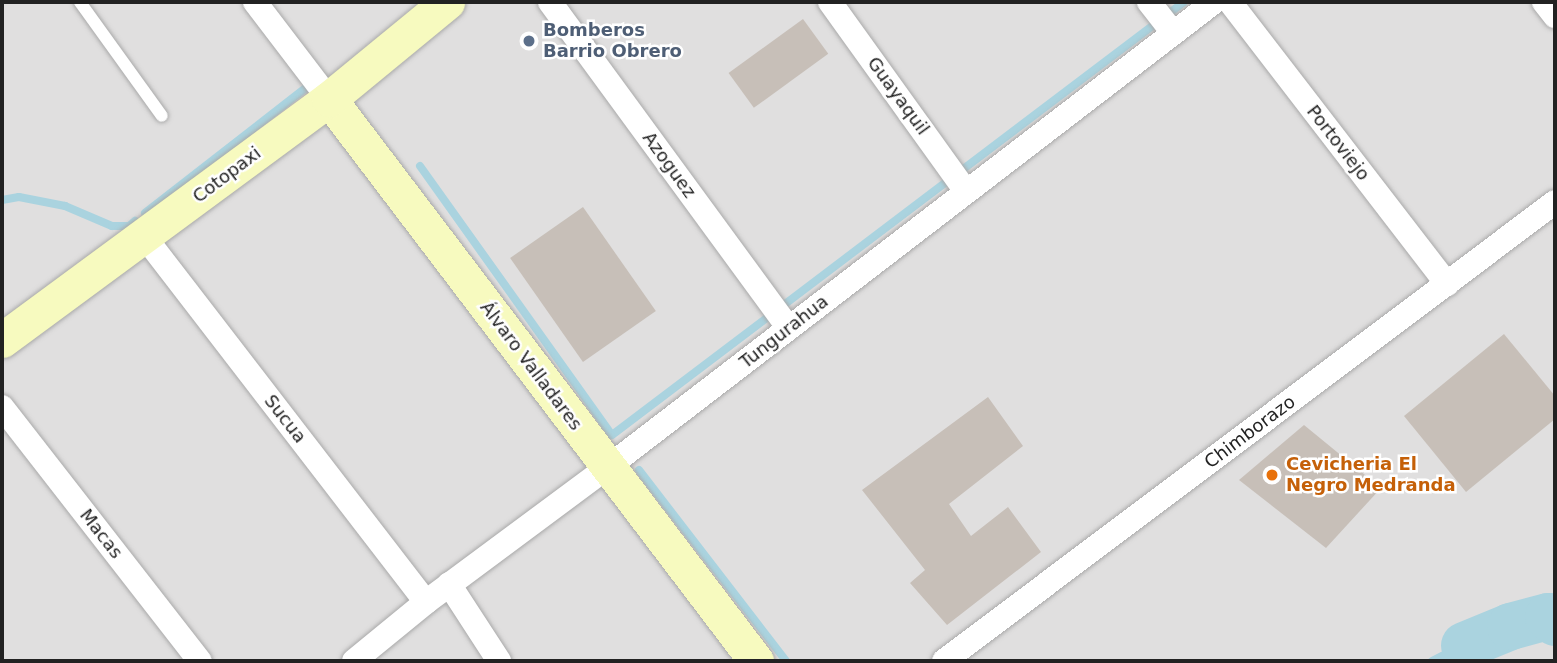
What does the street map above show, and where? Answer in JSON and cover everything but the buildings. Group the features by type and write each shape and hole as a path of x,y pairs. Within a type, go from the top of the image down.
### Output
{"street":[{"name":"Álvaro Valladares","path":"255,2 756,661"},
{"name":"Cotopaxi","path":"2,340 144,236 446,2"},
{"name":"Azoguez","path":"550,2 788,327"},
{"name":"Guayaquil","path":"830,2 966,190"},
{"name":"Tungurahua","path":"354,661 449,584 608,467 1214,2"},
{"name":"Portoviejo","path":"1230,2 1447,284"},
{"path":"1544,2 1555,16"},
{"path":"1150,3 1172,33"},
{"name":"Chimborazo","path":"944,661 1555,202"},
{"name":"Sucua","path":"144,236 426,602"},
{"name":"Macas","path":"2,407 200,661"},
{"path":"449,584 499,661"}],"lane":[{"path":"79,2 162,116"}],"shaded area":[{"path":"2,2 1555,2 1555,661 2,661"}],"waterway":[{"path":"420,166 612,435 1184,2"},
{"path":"145,213 312,83"},
{"path":"2,200 19,197 65,206 112,226 129,226 135,221"},
{"path":"639,470 786,661"},
{"path":"1464,645 1510,626 1548,616 1555,622"},
{"path":"1432,661 1464,645"}],"place":[{"name":"Bomberos Barrio Obrero","path":"529,41"},
{"name":"Cevicheria El Negro Medranda","path":"1272,475"}]}
